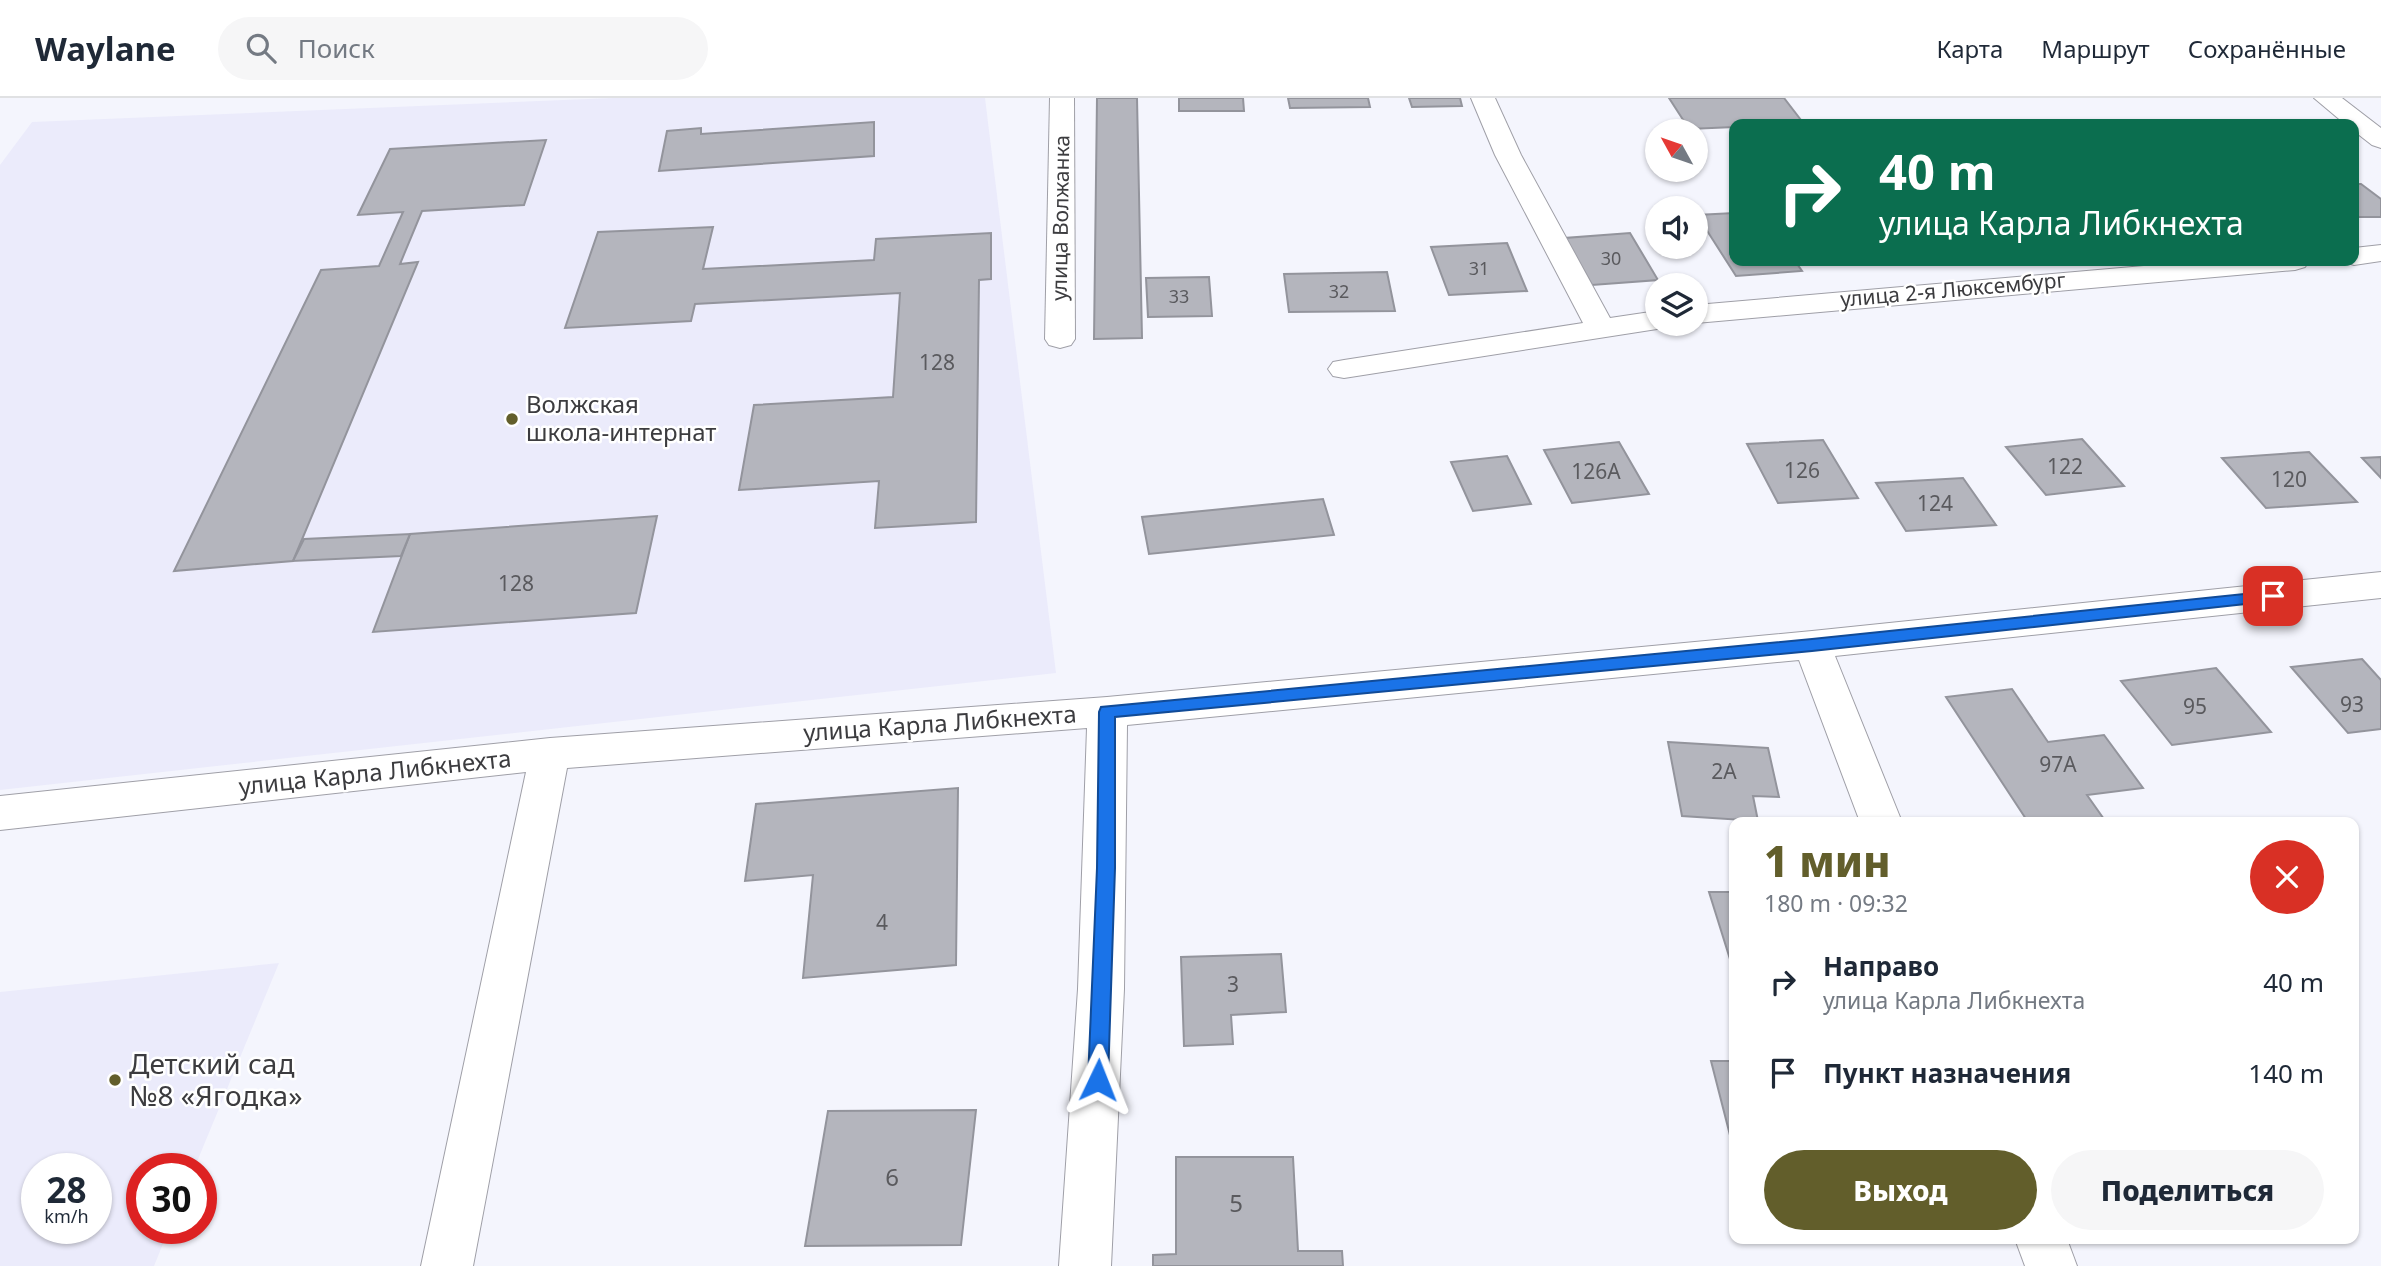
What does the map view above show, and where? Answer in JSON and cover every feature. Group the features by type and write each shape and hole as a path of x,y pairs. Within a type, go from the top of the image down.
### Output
{"street":[{"name":"улица Волжанка","path":"1060,339 1062,98"},
{"path":"1483,98 1508,155 1601,329"},
{"path":"2326,98 2354,119"},
{"path":"2359,123 2381,140"},
{"path":"2359,255 2381,253"},
{"name":"улица 2-я Люксембург","path":"1708,313 2238,266"},
{"path":"1344,369 1645,322"},
{"name":"улица Карла Либкнехта","path":"0,813 550,754 1107,712 1812,645 2381,585"},
{"path":"1812,645 1879,817"},
{"path":"1085,1266 1096,1133 1106,868 1107,712"},
{"path":"447,1266 550,754"},
{"path":"2043,1244 2051,1266"}],"shaded area":[{"name":"Волжская школа-интернат","path":"613,98 985,98 1056,673 0,790 0,165 32,122"},
{"name":"Детский сад №8 «Ягодка»","path":"279,963 201,1153 126,1153 126,1244 163,1244 154,1266 0,1266 0,992"}],"building":[{"path":"1097,98 1137,98 1142,338 1094,339"},
{"path":"1179,98 1243,98 1244,111 1179,111"},
{"path":"1288,98 1368,98 1370,107 1290,108"},
{"path":"1409,98 1460,98 1462,106 1412,107"},
{"path":"1669,98 1784,98 1800,119 1729,119 1729,127 1708,128 1708,119 1683,119"},
{"path":"874,122 874,156 659,171 667,131 701,128 701,134"},
{"path":"546,140 524,205 422,211 400,264 418,262 293,561 174,571 321,270 379,266 403,212 358,215 390,149"},
{"path":"2359,184 2381,199 2381,217 2359,217"},
{"path":"1729,213 1729,265 1708,232 1708,214"},
{"path":"713,227 703,269 874,260 876,239 991,233 991,279 979,280 976,522 875,528 879,481 739,490 754,405 893,397 900,293 695,304 691,321 565,328 598,232"},
{"path":"1630,233 1654,273 1645,273 1645,281 1592,285 1565,238"},
{"path":"1507,243 1527,291 1449,295 1431,247"},
{"path":"1730,266 1798,266 1802,271 1736,276"},
{"path":"1387,272 1395,311 1289,312 1284,274"},
{"path":"1209,277 1212,316 1148,317 1146,278"},
{"path":"2082,439 2124,486 2046,495 2006,447"},
{"path":"1823,440 1858,498 1778,503 1747,444"},
{"path":"1619,442 1649,494 1572,503 1544,450"},
{"path":"2309,452 2357,502 2266,508 2222,458"},
{"path":"1507,456 1531,504 1473,511 1451,462"},
{"path":"2381,457 2381,478 2362,458"},
{"path":"1963,478 1996,525 1906,531 1876,483"},
{"path":"1323,499 1334,535 1149,554 1142,517"},
{"path":"657,516 636,613 373,632 410,534"},
{"path":"410,534 401,556 293,561 304,539"},
{"path":"2362,659 2381,680 2381,729 2348,733 2291,667"},
{"path":"2216,668 2271,732 2172,745 2121,681"},
{"path":"2012,689 2048,742 2104,735 2143,788 2087,795 2102,817 2025,817 1946,697"},
{"path":"1668,742 1768,748 1779,797 1753,796 1757,817 1729,819 1682,816"},
{"path":"958,788 956,965 803,978 813,875 745,881 756,804"},
{"path":"1709,892 1729,892 1729,956"},
{"path":"1281,954 1286,1012 1231,1015 1233,1044 1184,1046 1181,957"},
{"path":"1711,1061 1729,1061 1729,1131"},
{"path":"976,1110 961,1245 805,1246 828,1111"},
{"path":"1176,1157 1293,1157 1298,1251 1342,1251 1343,1266 1153,1266 1153,1255 1176,1254"}],"place":[{"name":"Волжская школа-интернат","path":"512,419"},
{"name":"Детский сад №8 «Ягодка»","path":"115,1080"}],"route":[{"path":"1098,1080 1106,868 1107,712 1812,645 2273,596"}]}
